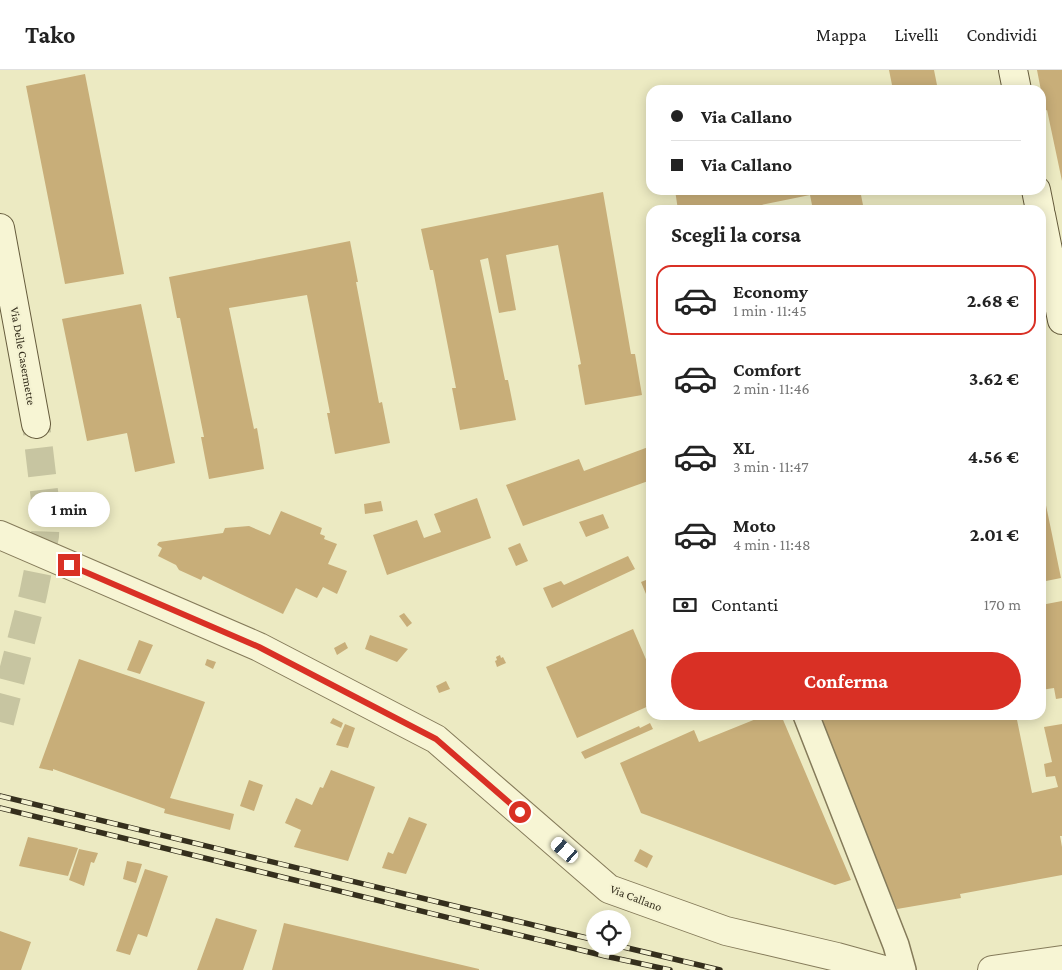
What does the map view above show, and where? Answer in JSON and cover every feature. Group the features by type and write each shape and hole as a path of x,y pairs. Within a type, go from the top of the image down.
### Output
{"street":[{"path":"1013,70 1016,85"},
{"name":"Via Delle Casermette","path":"0,228 36,424"},
{"path":"1046,240 1062,320"},
{"name":"Via Callano","path":"0,535 259,647 436,739 609,889 726,932 837,957 884,970"},
{"path":"808,720 896,945 903,970"},
{"path":"992,970 1062,960"}],"building":[{"path":"889,70 934,70 937,85 892,85"},
{"path":"1037,70 1062,70 1062,181 1046,110 1046,85 1040,85"},
{"path":"85,74 124,274 65,284 26,86"},
{"path":"603,192 631,354 635,354 642,395 585,405 578,365 581,364 558,245 506,255 516,310 499,313 488,258 480,260 505,380 508,380 516,420 460,430 452,388 456,388 433,270 430,270 421,229"},
{"path":"676,195 810,195 761,205 677,205"},
{"path":"810,195 861,195 863,205 812,205"},
{"path":"350,241 379,403 382,402 390,443 335,454 327,413 330,413 307,295 229,308 254,429 257,428 264,469 209,479 201,437 204,437 180,318 177,318 169,277"},
{"path":"141,304 175,463 135,472 127,433 87,441 62,319"},
{"path":"646,448 646,482 523,526 506,485 579,459 584,471"},
{"path":"477,498 491,538 387,575 373,535 417,520 424,538 441,532 434,514"},
{"path":"381,501 383,511 365,514 364,504"},
{"path":"1046,505 1061,578 1046,581"},
{"path":"281,511 322,528 320,534 325,536 324,539 337,544 328,564 347,571 337,594 323,587 317,598 296,588 283,614 203,576 201,580 179,570 176,565 158,556 162,548 157,545 159,542 223,533 225,528 249,526 270,535"},
{"path":"603,514 609,528 586,537 579,522"},
{"path":"520,543 528,561 516,566 508,548"},
{"path":"628,556 635,569 552,608 543,588 561,581 564,585"},
{"path":"646,580 646,594 641,582"},
{"path":"1062,601 1062,698 1056,699 1054,688 1046,689 1046,604"},
{"path":"404,613 412,623 407,627 399,616"},
{"path":"633,629 646,659 646,707 577,738 546,667"},
{"path":"370,635 408,649 397,662 365,649"},
{"path":"139,640 153,645 140,674 127,670"},
{"path":"345,642 348,648 337,655 334,648"},
{"path":"500,655 506,663 497,667 496,657"},
{"path":"79,659 205,702 170,798 234,814 230,830 164,813 165,809 53,769 53,771 39,768"},
{"path":"207,659 216,662 213,669 205,665"},
{"path":"446,681 450,689 439,693 436,686"},
{"path":"333,718 343,723 341,728 330,723"},
{"path":"754,720 783,720 851,880 835,885 641,813 620,763 694,730 699,742"},
{"path":"818,720 1017,720 1032,793 1058,787 1055,776 1046,777 1044,764 1052,762 1044,727 1062,724 1062,836 1060,836 1062,875 960,894 961,898 897,909"},
{"path":"650,723 653,729 585,759 581,752 639,726 640,728"},
{"path":"345,724 355,728 348,748 336,745"},
{"path":"331,770 375,787 348,861 294,847 301,830 285,823 296,798 312,805 320,787 323,788"},
{"path":"249,780 263,785 254,811 240,806"},
{"path":"409,817 427,824 406,874 382,868 388,852 393,854"},
{"path":"28,837 78,848 68,876 19,866"},
{"path":"79,849 98,853 94,863 91,862 84,886 69,880"},
{"path":"640,849 653,856 647,868 634,861"},
{"path":"127,861 142,864 136,883 123,879"},
{"path":"145,869 168,876 147,937 138,934 130,955 116,951"},
{"path":"216,918 257,930 243,970 197,970"},
{"path":"284,923 479,969 479,970 272,970"},
{"path":"0,931 31,942 21,970 0,970"}],"tunnel":[{"path":"0,722 33,595 45,536 46,508 36,424"}],"railway":[{"path":"0,796 586,938"},
{"path":"0,808 605,956 670,970"},
{"path":"631,949 720,970"}],"route":[{"path":"69,565 259,647 436,739 520,812"}]}
